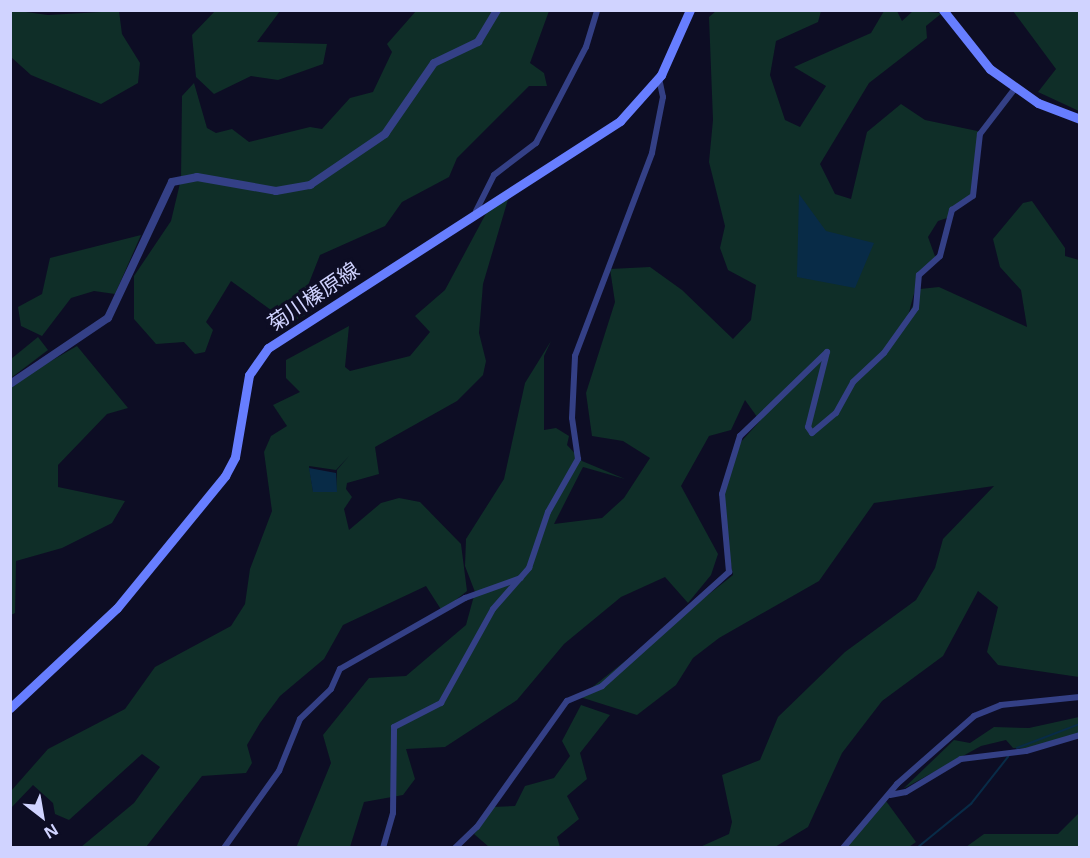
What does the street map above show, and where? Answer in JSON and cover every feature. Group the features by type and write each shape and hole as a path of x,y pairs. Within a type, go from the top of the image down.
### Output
{"main road":[{"name":"菊川榛原線","path":"10,708 117,608 225,476 235,457 249,375 268,348 476,211 620,121 658,78 690,10"},
{"path":"943,10 977,57 1044,106 1080,119"}],"street":[{"path":"10,384 108,318 172,182 197,177 276,190 310,185 385,134 434,63 478,42 497,10"},
{"path":"476,211 494,175 536,143 586,47 597,10"},
{"path":"383,848 393,813 394,727 441,703 493,609 522,578 580,454 572,418 575,356 652,153 663,97 658,78"},
{"path":"455,848 477,827 567,701 602,686 729,572 722,494 740,436 827,352 808,427 812,433 836,413 853,382 884,353 916,308 919,275 940,256 952,210 973,196 980,135 1016,87"},
{"path":"224,848 274,781 300,719 332,689 342,667 465,598 522,578"},
{"path":"843,848 890,795 974,716 1001,705 1080,698"},
{"path":"890,795 906,792 961,759 1026,751 1080,735"}],"green space":[{"path":"11,10 48,15 119,11 122,34 140,63 138,83 101,104 31,75 11,57"},
{"path":"215,11 280,11 257,42 327,44 323,64 278,80 251,76 214,94 196,77 192,35"},
{"path":"416,11 549,11 530,63 544,73 547,86 529,86 457,158 449,177 402,202 385,226 320,255 307,288 312,312 289,323 231,281 206,322 213,330 205,352 195,354 184,342 156,344 134,319 134,276 171,221 181,179 182,96 194,83 207,128 216,133 232,129 249,142 310,127 322,129 350,98 373,92 392,52 387,44"},
{"path":"716,11 821,11 818,22 776,41 770,75 785,120 800,127 826,86 794,67 871,33 884,11 897,11 902,21 913,11 942,13 926,26 927,38 869,83 820,164 835,194 851,199 867,132 901,104 925,120 982,132 973,196 957,204 953,216 938,221 928,237 936,259 919,275 908,316 920,289 939,287 1027,327 1021,290 1000,267 993,239 1023,203 1032,201 1065,248 1065,256 1079,260 1079,677 998,665 987,652 998,607 978,591 943,656 882,701 842,753 808,827 775,847 700,847 729,834 732,822 722,775 760,760 778,717 845,652 916,600 935,568 943,539 994,486 874,503 819,581 719,638 693,658 676,685 637,715 580,697 733,575 722,516 725,479 738,445 760,421 745,400 731,430 709,436 681,486 718,554 711,575 688,603 665,577 621,597 564,644 517,700 445,747 406,749 415,779 403,795 364,802 350,847 296,848 331,763 323,735 369,678 406,676 466,625 475,592 465,566 466,539 504,479 525,383 551,341 544,356 544,430 556,428 569,436 567,445 582,461 625,479 583,467 554,524 602,518 624,498 650,458 623,441 592,436 586,393 615,302 610,269 650,267 682,290 733,339 751,320 756,285 728,270 720,248 725,226 709,162 713,120 709,17"},
{"path":"1013,11 1079,11 1079,111 1038,92 1056,69"},
{"path":"509,196 483,284 479,333 486,361 483,375 457,401 375,447 379,474 347,483 346,489 352,497 344,509 349,530 381,503 399,498 420,502 461,544 467,591 442,611 426,586 343,625 324,659 280,696 260,723 247,745 252,763 246,773 202,776 146,847 81,847 134,803 160,767 142,754 69,820 55,814 53,803 33,785 11,808 11,791 48,749 125,709 155,667 231,626 245,604 250,569 272,511 264,452 271,436 287,426 273,405 300,392 286,378 286,360 349,326 345,367 350,371 410,356 430,332 415,316 445,290 490,206","holes":["349,456 337,470 336,492 313,491 309,466 336,470"]},
{"path":"141,235 115,294 94,291 71,298 42,336 21,326 18,307 42,294 50,258"},
{"path":"38,337 48,350 11,378 11,359"},
{"path":"77,346 128,408 107,414 58,465 58,487 125,501 112,523 62,548 16,561 15,613 11,615 11,384"},
{"path":"581,705 610,715 580,753 587,779 567,796 579,819 557,837 560,847 489,847 474,834 493,807 515,806 525,786 554,778 570,756 562,741"},
{"path":"1079,717 1079,734 1035,749 1013,748 1006,740 981,746 903,789 954,740 970,743 994,727 1029,728"},
{"path":"886,801 916,842 909,847 843,848"},
{"path":"1079,813 1079,847 966,847 984,834 1058,834"}],"water":[{"path":"799,194 826,231 874,243 855,288 797,277"},
{"path":"309,468 336,473 337,492 313,492"}],"waterway":[{"path":"1017,748 1080,724"},
{"path":"917,848 971,804 1008,757"}]}
